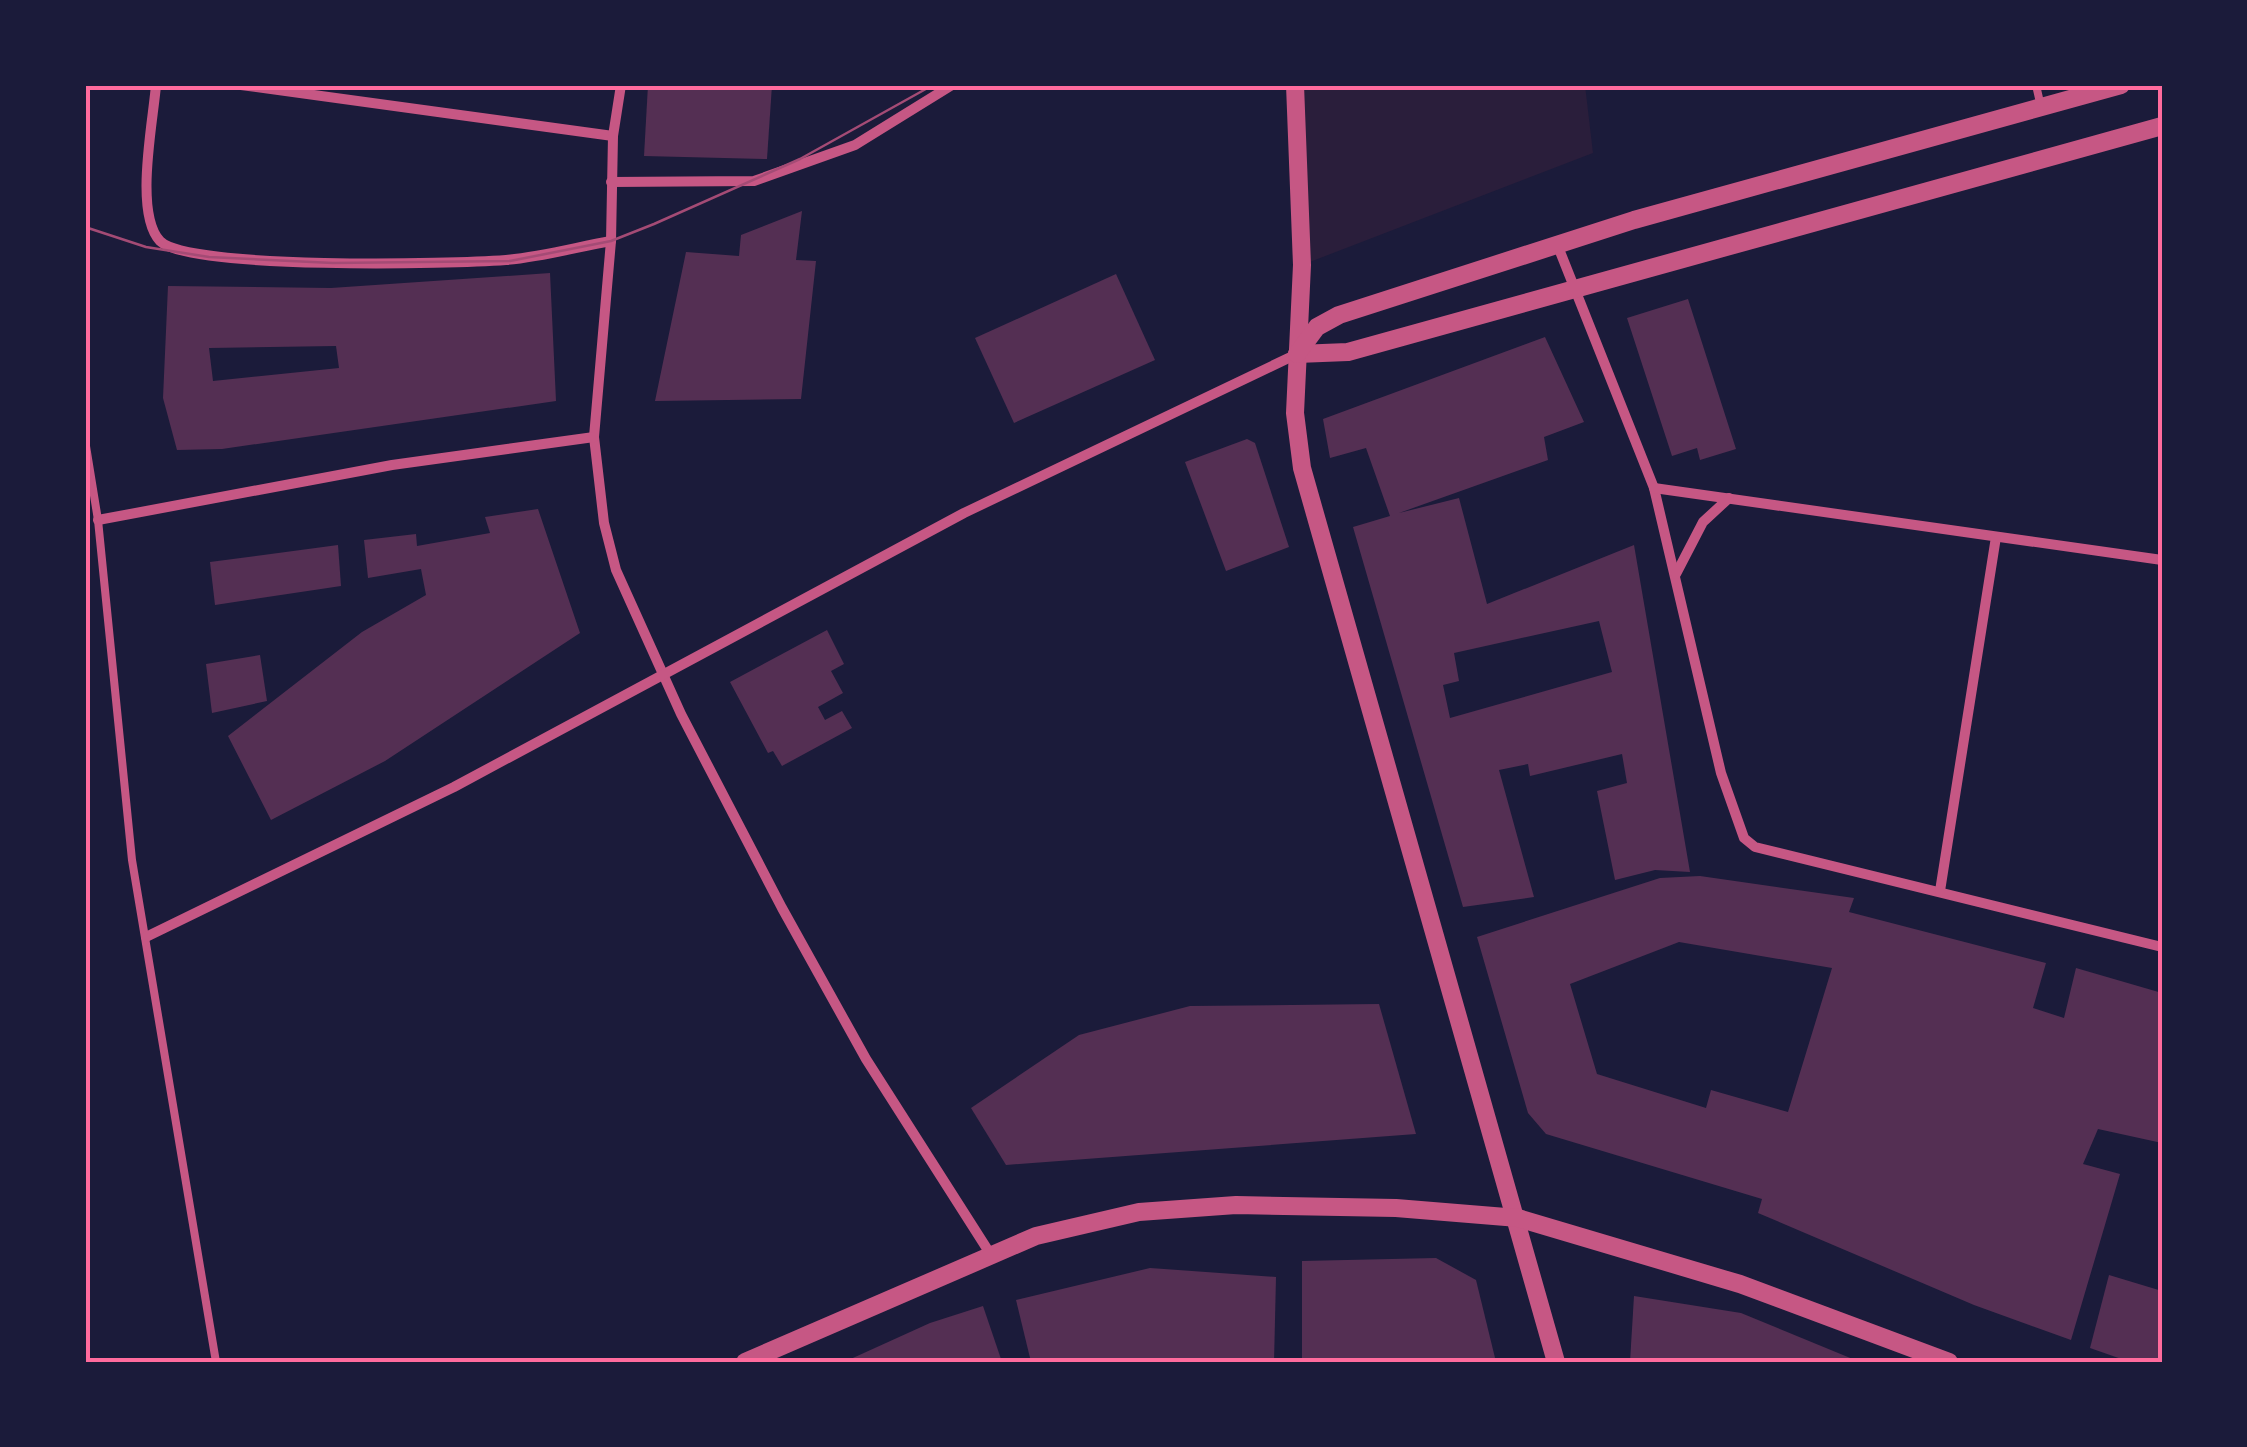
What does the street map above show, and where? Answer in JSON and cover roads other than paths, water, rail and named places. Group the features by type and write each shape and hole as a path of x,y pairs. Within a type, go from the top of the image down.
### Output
{"street":[{"path":"156,85 146,211 160,240 174,252 444,263 510,260 612,241"},
{"path":"242,85 613,136"},
{"path":"621,85 613,136 612,241 594,437 604,523 616,570 782,908 866,1060 991,1255"},
{"path":"611,182 754,181 855,145 952,85"},
{"path":"1295,85 1302,265 1295,413 1302,468 1556,1362"},
{"path":"1297,354 1317,328 1339,315 1557,244 2120,85"},
{"path":"146,937 318,857 964,512 1297,354 1348,352 1574,286 1862,212 2162,126"},
{"path":"1557,244 1654,488 1721,773 1744,838 1755,847 2162,947"},
{"path":"98,520 392,465 594,437"},
{"path":"1654,488 2162,560"},
{"path":"1675,575 1703,522 1729,498"},
{"path":"1940,891 1996,537"},
{"path":"745,1362 1036,1236 1139,1212 1236,1205 1328,1206 1518,1218 1740,1284 1949,1362"}],"lane":[{"path":"2036,85 2041,107"},
{"path":"85,440 98,520 132,860 216,1362"}],"tram line":[{"path":"85,227 146,247 209,257 333,263 510,261 611,241 654,224 800,159 933,85"}]}
